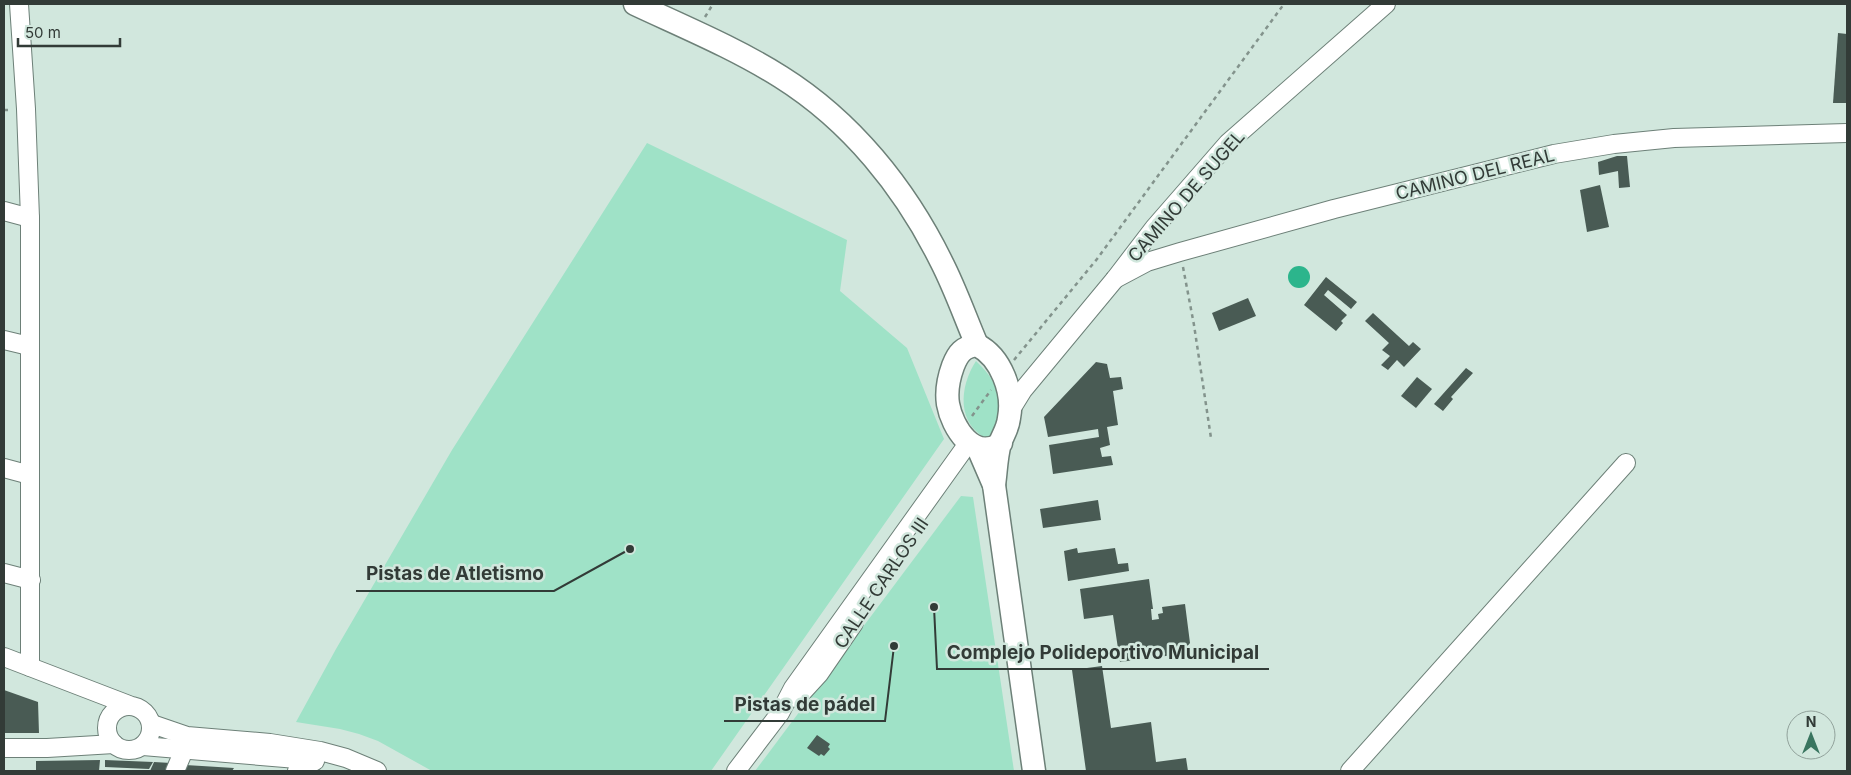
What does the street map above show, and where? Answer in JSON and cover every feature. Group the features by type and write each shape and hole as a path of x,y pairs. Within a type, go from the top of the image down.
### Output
{"main road":[{"path":"635,4 760,65 801,92 838,122 867,150 895,184 930,240 959,302 970,347"},
{"path":"970,347 992,355 1002,374 1010,401 1010,411 1001,442 994,485 1034,771"},
{"path":"970,347 958,354 949,378 948,403 952,420 959,432 974,446 994,485"},
{"path":"974,446 990,449 1001,442"}],"street":[{"path":"19,4 26,109 30,218 30,667"},
{"name":"CAMINO DE SUGEL","path":"1010,411 1023,390 1115,279 1154,228 1228,143 1366,11 1386,4"},
{"name":"CAMINO DEL REAL","path":"1115,279 1147,262 1180,252 1334,209 1554,154 1614,144 1674,138 1847,133"},
{"path":"4,211 30,218"},
{"path":"4,340 29,346"},
{"name":"CALLE CARLOS III","path":"736,771 780,713 793,688 974,446"},
{"path":"1350,771 1626,462"},
{"path":"4,468 30,475"},
{"path":"4,573 31,580"},
{"path":"4,656 122,708"},
{"path":"4,669 122,708 137,707 144,711 152,724 151,733 143,746 128,750 120,748 109,738 107,723 122,708"},
{"path":"152,724 188,736 320,751 346,758 377,771"},
{"path":"4,748 47,748 114,744"},
{"path":"143,746 314,761 350,771"},
{"path":"175,771 184,750"},
{"path":"297,771 314,761"}],"path":[{"path":"1180,252 1194,324 1211,438"}],"shaded area":[{"path":"647,143 847,240 840,291 907,348 944,439 711,771 432,771 378,741 359,734 296,722 336,649 452,450"},
{"path":"1295,266 1303,266 1310,273 1310,281 1303,288 1295,288 1288,281 1288,273"},
{"path":"976,361 992,379 998,398 997,417 989,440 978,433 971,425 964,405 966,382"},
{"path":"961,496 973,497 1014,771 755,771"}],"building":[{"path":"1838,33 1847,34 1847,103 1833,103"},
{"path":"1617,156 1627,156 1630,187 1619,188 1618,171 1599,175 1598,162"},
{"path":"1600,185 1609,227 1587,232 1580,190"},
{"path":"1326,277 1357,302 1351,309 1328,290 1324,295 1347,315 1341,321 1343,323 1336,331 1304,305"},
{"path":"1248,298 1256,316 1219,331 1212,313"},
{"path":"1373,313 1409,346 1413,342 1421,349 1404,367 1397,360 1388,370 1381,365 1390,356 1382,350 1389,343 1365,321"},
{"path":"1096,362 1107,364 1110,378 1121,377 1123,389 1113,391 1118,425 1107,427 1110,445 1100,448 1102,457 1111,456 1113,465 1053,474 1049,445 1099,437 1098,429 1048,437 1044,417"},
{"path":"1466,368 1473,373 1451,397 1453,399 1443,411 1434,404"},
{"path":"1417,377 1432,389 1416,408 1401,396"},
{"path":"1098,500 1101,520 1043,528 1040,509"},
{"path":"1077,548 1078,553 1115,548 1118,564 1128,563 1129,571 1068,581 1064,551"},
{"path":"1149,579 1153,609 1151,609 1152,620 1159,619 1158,614 1163,613 1162,607 1185,604 1190,643 1181,654 1120,662 1113,615 1084,619 1080,589"},
{"path":"1102,666 1111,728 1151,722 1156,762 1186,758 1188,771 1086,771 1072,670"},
{"path":"4,690 38,702 39,733 4,733"},
{"path":"817,735 830,744 828,747 830,749 824,756 821,754 819,756 807,748"},
{"path":"100,760 99,771 36,771 36,761"},
{"path":"105,760 153,762 149,769 105,767"},
{"path":"154,762 171,763 167,771 150,771"},
{"path":"185,765 234,768 232,771 182,771"}],"place":[{"name":"Pistas de Atletismo","path":"630,549"},
{"name":"Complejo Polideportivo Municipal","path":"934,607"},
{"name":"Pistas de pádel","path":"894,646"}]}
